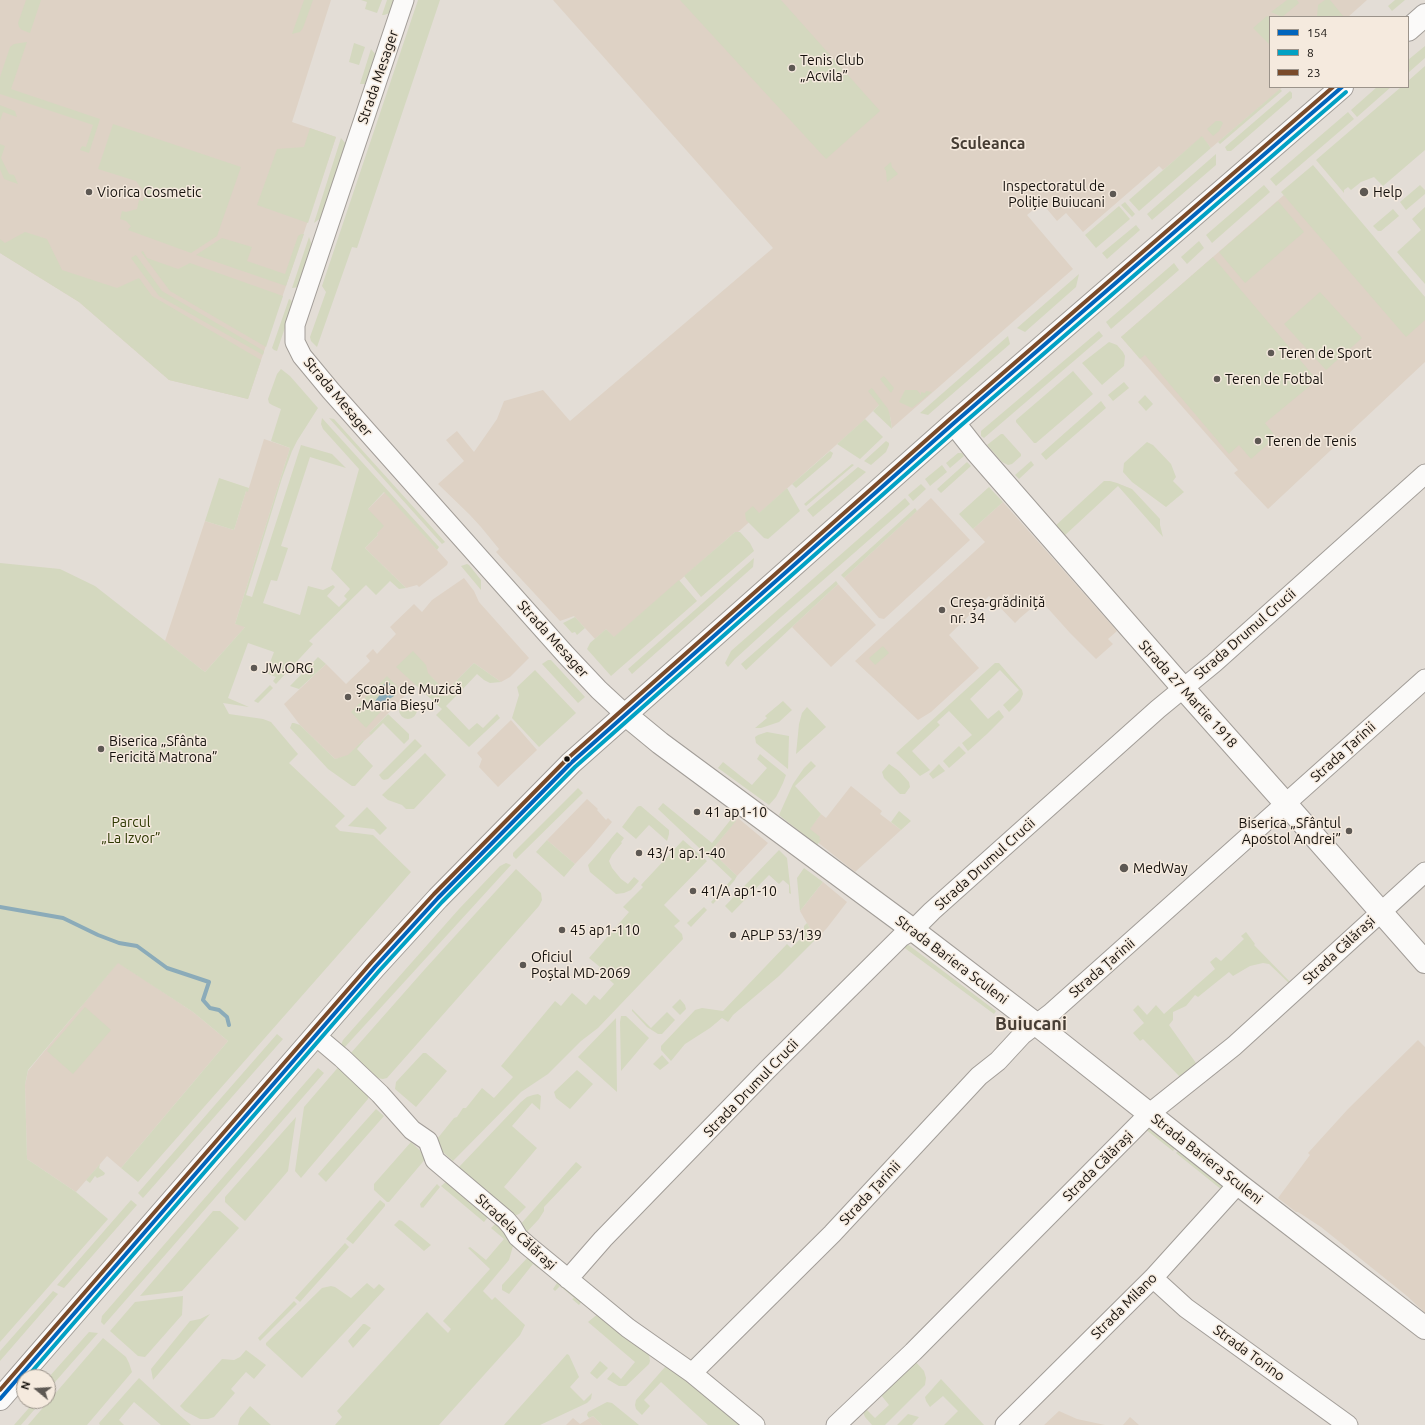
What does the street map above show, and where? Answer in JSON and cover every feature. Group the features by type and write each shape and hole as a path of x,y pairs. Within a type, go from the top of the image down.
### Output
{"main road":[{"path":"1409,29 1425,15"},
{"path":"0,1399 443,892 571,763 954,423 1341,88"},
{"name":"Strada 27 Martie 1918","path":"954,423 986,463 1425,962"},
{"name":"Strada Bariera Sculeni","path":"626,715 660,743 913,930 1036,1024 1238,1184 1425,1328"}],"street":[{"name":"Strada Mesager","path":"404,0 297,318 295,325 295,342 302,356 331,391 562,651 599,690 626,715"},
{"name":"Strada Drumul Crucii","path":"568,1279 603,1239 767,1070 901,937 913,930 1116,746 1219,658 1425,474"},
{"name":"Strada Țarinii","path":"692,1373 832,1234 979,1076 998,1061 1022,1035 1051,1013 1150,926 1425,679"},
{"name":"Strada Călărași","path":"836,1425 913,1352 1150,1113 1234,1046 1425,872"},
{"name":"Stradela Călărași","path":"316,1036 380,1094 412,1130 428,1141 435,1160 506,1220 518,1237 628,1328 692,1373 755,1425"},
{"name":"Strada Milano","path":"1005,1425 1153,1278 1238,1184"},
{"name":"Strada Torino","path":"1153,1278 1186,1308 1348,1425"}],"shaded area":[{"name":"Viorica Cosmetic","path":"0,0 331,0 292,122 336,137 248,399 169,380 79,302 0,253"},
{"path":"553,0 1367,0 1349,16 1269,16 1269,88 1282,88 1211,148 1202,137 1163,170 1159,166 1083,232 1066,213 1057,221 1042,203 1033,210 1027,215 1073,269 892,428 890,416 882,402 862,422 738,532 735,532 614,638 606,629 595,639 574,616 560,621 496,552 499,549 481,527 438,484 464,461 446,440 457,431 474,452 497,419 504,401 543,390 570,421 773,248"},
{"path":"1284,195 1425,297 1425,362 1268,509 1234,473 1238,470 1121,337"},
{"path":"264,439 290,448 235,624 246,626 205,672 165,641 205,521 234,530"},
{"path":"385,492 448,562 447,565 419,587 417,585 406,588 365,548 378,535 368,509"},
{"path":"931,498 970,540 884,619 879,618 844,578"},
{"name":"Creșa-grădiniță nr. 34","path":"1003,502 1117,631 1108,639 1113,644 1096,659 1044,604 1034,606 1015,623 989,596 949,635 979,668 931,712 918,720 855,661 985,542 973,529"},
{"path":"464,578 474,591 479,602 529,658 510,677 501,682 474,663 452,685 459,693 457,695 453,691 450,695 427,673 370,732 371,735 364,741 363,740 348,756 335,759 300,725 284,704 326,664 346,684 370,661 366,656 373,649 377,654 396,634 390,627 414,604 422,612 432,600"},
{"path":"838,584 876,625 831,667 792,627"},
{"path":"511,720 537,750 498,787 479,767 482,759 477,753"},
{"path":"851,786 882,811 880,814 901,830 855,872 806,833 821,814 826,818"},
{"path":"587,799 598,809 597,810 606,820 608,818 612,822 575,864 547,840"},
{"path":"738,818 768,843 737,876 711,851"},
{"path":"823,882 847,902 827,928 816,939 800,911"},
{"path":"118,962 193,1012 228,1041 121,1168 107,1156 76,1192 27,1159 25,1085 28,1071"},
{"path":"1418,1040 1425,1047 1425,1313 1407,1296 1321,1227 1296,1212 1278,1198 1310,1155 1308,1153 1348,1109"},
{"path":"1059,1411 1077,1419 1105,1425 1044,1425"},
{"path":"593,1416 602,1425 566,1425 573,1418 580,1424"},
{"path":"1130,1417 1139,1425 1123,1425"}],"green space":[{"path":"26,0 41,0 30,33 22,30 18,23"},
{"path":"304,0 313,0 303,28 300,32 292,34"},
{"path":"361,0 382,0 377,13 365,9 367,2"},
{"path":"387,0 394,0 390,13 382,15"},
{"path":"418,0 440,0 357,248 352,247 317,347 311,341 310,337 326,292 322,286"},
{"name":"Tenis Club „Acvila”","path":"680,0 781,0 880,111 826,159"},
{"path":"1287,0 1297,0 1299,3 1283,16 1271,12"},
{"path":"1325,0 1330,0 1343,16 1317,16 1318,5"},
{"path":"1395,0 1405,0 1392,11 1388,6"},
{"path":"1267,16 1269,17 1269,44 1253,28"},
{"path":"27,42 11,89 100,119 89,153 80,150 82,146 86,147 93,125 0,94 0,77 10,47 14,44"},
{"path":"354,43 365,47 359,65 349,62"},
{"path":"1425,46 1425,58 1409,72 1409,59"},
{"path":"371,49 376,55 365,84 360,84"},
{"path":"1425,66 1425,150 1383,186 1374,177 1361,182 1351,190 1348,187 1344,190 1344,193 1316,160 1400,88 1409,88 1409,80"},
{"path":"1376,88 1390,88 1357,117 1351,110"},
{"path":"1280,89 1282,91 1220,144 1218,142"},
{"path":"1290,91 1292,93 1292,98 1231,151 1227,151 1225,147"},
{"path":"0,105 15,111 17,117 3,112 0,121"},
{"path":"1348,112 1354,119 1276,186 1270,179"},
{"path":"1216,121 1221,121 1223,123 1219,131 1213,136 1207,129"},
{"path":"113,124 241,167 217,236 191,253 128,230 131,226 126,221 120,219 122,211 126,212 137,209 139,200 143,201 145,193 136,181 98,169"},
{"path":"310,128 336,137 308,223 257,205 277,149 304,147"},
{"path":"1202,136 1211,148 1139,211 1129,200"},
{"path":"341,138 346,144 321,218 314,223"},
{"path":"0,144 5,146 1,158 9,174 14,175 18,184 4,179 0,169"},
{"path":"1216,154 1216,165 1152,220 1147,214"},
{"path":"891,162 892,167 898,174 887,182 886,171 884,168"},
{"path":"1313,165 1425,297 1425,320 1406,337 1281,192"},
{"path":"1264,185 1270,192 1212,243 1206,235"},
{"path":"1420,185 1425,190 1425,194 1406,210 1400,202"},
{"path":"1278,201 1304,232 1245,283 1219,252"},
{"path":"1125,202 1135,214 1132,217 1121,205"},
{"path":"1119,206 1130,219 1096,248 1085,235"},
{"path":"1425,207 1425,284 1397,252 1421,230 1412,219"},
{"path":"1393,209 1399,216 1381,231 1378,231 1373,226"},
{"path":"1136,225 1140,230 1107,259 1102,253"},
{"path":"25,232 47,239 62,270 117,288 139,278 152,296 261,360 248,399 169,380 79,302 0,253 0,239 5,243"},
{"path":"304,234 286,286 196,255 222,238 252,247 247,261 285,274 298,236"},
{"path":"309,237 312,245 299,287 292,288"},
{"path":"1199,241 1204,248 1187,264 1181,257"},
{"path":"143,251 147,258 178,269 190,263 283,296 266,347 170,291 141,252"},
{"path":"136,255 162,291 264,351 263,355 159,296 131,258"},
{"path":"1213,257 1317,380 1265,423 1276,437 1251,459 1239,445 1229,454 1145,355 1140,359 1121,337"},
{"path":"1174,263 1179,270 1111,329 1106,322"},
{"path":"1079,274 1076,287 1025,332 1017,328"},
{"path":"1320,292 1362,338 1326,370 1284,324"},
{"path":"289,299 293,304 277,351 272,348"},
{"path":"1099,331 1103,336 984,438 981,436 981,431"},
{"path":"1008,336 1010,344 928,415 920,413"},
{"path":"1109,342 1117,345 1123,352 1125,356 1124,366 1102,385 1082,363"},
{"name":"Parcul „La Izvor”","path":"281,369 290,376 318,408 292,451 282,478 246,595 252,597 301,445 332,454 346,468 310,457 281,546 288,548 277,581 271,580 263,603 300,615 308,586 323,590 333,585 335,587 327,596 339,607 347,599 344,596 350,589 331,569 359,469 323,429 321,424 322,418 439,547 437,550 384,492 368,509 384,526 377,533 378,535 365,548 406,588 399,589 390,581 376,595 366,585 309,641 313,644 276,684 273,681 276,677 266,673 274,652 248,643 228,698 249,707 223,703 229,714 263,719 271,722 298,754 289,763 345,816 335,826 340,831 373,835 411,872 138,1182 121,1168 228,1041 193,1012 118,963 28,1070 25,1085 27,1159 76,1192 108,1219 0,1342 0,563 60,569 95,586 205,672 245,627 235,624 290,448 271,441 281,409 269,403 268,399 277,374"},
{"path":"1073,371 1093,394 1036,443 1034,443 1016,422 1016,420"},
{"path":"884,376 894,388 891,393 880,379"},
{"path":"1124,382 1129,388 1113,401 1108,395"},
{"path":"872,388 888,409 892,429 873,411 879,405 868,391"},
{"path":"905,390 917,390 921,395 921,392 932,392 912,408 899,402"},
{"path":"1145,395 1153,404 1146,411 1138,402"},
{"path":"1101,401 1106,408 1046,460 1041,454"},
{"path":"329,418 334,419 445,542 442,544"},
{"path":"865,419 883,437 860,459 837,444"},
{"path":"1003,434 1021,454 1021,456 1012,464 1008,465 1002,462 987,445"},
{"path":"886,441 889,445 886,452 871,465 864,461"},
{"path":"1147,442 1153,445 1171,464 1176,477 1173,481 1184,492 1166,507 1132,482 1123,472 1124,463"},
{"path":"830,451 833,453 831,458 796,488 792,484"},
{"path":"958,453 962,453 964,456 950,468 946,463"},
{"path":"1031,461 1034,465 1019,479 1015,475"},
{"path":"967,462 971,466 941,493 937,489"},
{"path":"852,464 854,465 806,506 804,504"},
{"path":"942,465 947,472 930,486 925,479"},
{"path":"858,467 866,472 813,517 807,510"},
{"path":"219,478 249,488 248,492 246,491 234,530 205,521"},
{"path":"1104,481 1117,483 1132,489 1160,519 1163,537 1118,486 1063,537 1054,527"},
{"path":"921,484 926,489 913,501 908,495"},
{"path":"989,487 1003,502 973,529 959,514"},
{"path":"787,488 800,511 768,539 764,538 746,520 745,513 753,506 759,513"},
{"path":"905,498 910,504 781,617 728,667 725,663 731,651"},
{"path":"915,508 917,511 844,578 841,575"},
{"path":"735,532 740,532 750,543 754,551 701,597 684,576"},
{"path":"754,558 753,567 632,674 628,669"},
{"path":"467,564 481,580 481,590 461,566"},
{"path":"679,580 697,601 611,676 587,649 590,643 606,629 614,637"},
{"path":"836,581 838,584 746,670 741,664"},
{"path":"575,617 585,628 577,635 575,632 572,633 563,623"},
{"path":"883,646 889,653 875,665 869,658"},
{"path":"413,651 426,665 428,673 449,695 453,691 457,695 446,706 469,730 477,723 483,728 497,714 500,718 469,747 436,715 442,709 396,667"},
{"path":"318,657 326,664 299,689 290,686"},
{"path":"548,660 551,660 585,697 578,703 542,664"},
{"path":"474,663 501,682 490,683 477,674 459,693 452,685"},
{"path":"995,663 999,663 1022,690 1023,694 1020,701 1009,712 1003,705 1019,690 1000,670 970,699 988,719 999,710 1004,717 968,751 962,743 972,735 949,711 937,722 940,725 912,751 930,770 920,776 896,753"},
{"path":"535,670 576,713 539,747 512,718 519,695 517,687"},
{"path":"387,676 398,687 396,695 384,704 383,709 366,728 351,712"},
{"path":"270,685 273,688 258,703 254,701"},
{"path":"408,701 414,704 417,710 414,716 408,719 402,716 399,710 402,704"},
{"path":"783,701 792,710 779,722 761,728 755,728 767,718 765,716"},
{"path":"807,707 826,727 796,754 799,724 802,713"},
{"path":"388,714 409,734 409,739 404,744 383,723 371,735 369,733"},
{"path":"292,723 300,725 335,759 348,755 363,740 364,741 357,749 373,766 355,786 352,786 328,769 290,728"},
{"path":"767,732 789,736 788,769 756,743 755,737"},
{"path":"415,739 422,746 388,779 382,779 379,775"},
{"path":"959,746 966,753 949,768 943,761"},
{"path":"425,753 446,775 414,809 406,809 402,805 388,800 382,795"},
{"path":"760,754 786,775 776,797 769,805 718,768 723,762 752,785 767,768 757,759"},
{"path":"811,761 816,766 795,786 821,814 810,829 820,837 819,839 821,840 817,845 779,815 793,784"},
{"path":"889,764 899,771 909,782 910,787 905,794 900,794 884,778 882,772"},
{"path":"939,764 945,771 933,779 929,774"},
{"path":"578,788 583,793 516,859 513,856 513,853"},
{"path":"663,803 712,843 732,818 736,821 711,851 737,876 713,904 711,902 732,879 658,809"},
{"path":"639,806 641,806 669,830 667,841 649,825 636,839 622,827"},
{"path":"367,807 387,828 380,835 374,829 348,826"},
{"path":"899,811 911,821 901,830 891,822"},
{"path":"617,832 624,838 609,861 612,868 621,879 628,884 634,877 639,881 631,890 616,894 590,872 588,865"},
{"path":"547,840 575,864 564,877 536,852"},
{"path":"683,840 707,861 664,905 680,921 674,926 682,934 683,939 598,1028 581,1041 548,1074 521,1092 453,1161 437,1147 437,1139 463,1108 466,1108 482,1088 494,1098 513,1077 501,1066 555,1001 561,1006 572,993 586,1005 594,995 600,1000 614,984 598,969 600,967 589,958 629,912 623,907 643,887 641,885"},
{"path":"779,850 787,858 791,894 789,893 789,885 783,880 779,884 769,875 732,913 725,906"},
{"path":"506,863 511,865 344,1048 341,1045 343,1040 459,909 500,866"},
{"path":"804,868 823,882 800,911 797,878"},
{"path":"516,869 541,893 542,900 539,906 387,1078 377,1078 350,1054"},
{"path":"704,907 707,910 691,927 687,923"},
{"path":"807,923 816,939 779,976 733,1015 728,1022 722,1018 710,1028 685,1044 671,1061 661,1050 661,1046 695,1010 702,1008 723,1011 787,944 791,948 804,935 804,926"},
{"path":"1246,932 1255,944 1254,945 1291,983 1290,984 1269,964 1263,963 1250,966 1233,976 1229,972 1198,997 1195,995 1186,1006 1173,1012 1173,1020 1169,1025 1196,1063 1196,1066 1158,1097 1180,1077 1143,1039 1140,1041 1133,1033 1144,1023 1133,1010 1138,1005 1147,1015 1156,1005 1164,1014 1215,969 1210,962 1216,957 1221,961 1244,939 1241,936"},
{"path":"906,943 996,1011 994,1014 902,946"},
{"path":"680,999 685,1005 686,1009 680,1015 672,1007"},
{"path":"85,1007 111,1030 73,1074 47,1051"},
{"path":"632,1009 651,1028 667,1012 675,1020 662,1034 658,1034 647,1027 632,1011"},
{"path":"621,1016 626,1016 649,1038 621,1071 620,1022"},
{"path":"616,1018 617,1092 578,1057"},
{"path":"277,1034 283,1039 143,1198 138,1193"},
{"path":"423,1053 426,1053 447,1071 416,1107 395,1089 396,1082"},
{"path":"662,1055 669,1063 660,1070 653,1064"},
{"path":"341,1064 369,1093 368,1099 301,1178 295,1171 304,1107"},
{"path":"318,1068 324,1073 104,1325 101,1322 102,1316"},
{"path":"577,1070 593,1084 570,1109 556,1098 554,1092"},
{"path":"538,1094 541,1096 540,1110 532,1103 512,1126 537,1148 504,1187 526,1207 519,1214 514,1216 459,1167 521,1102 527,1097"},
{"path":"376,1109 384,1116 326,1182 318,1174"},
{"path":"296,1117 288,1171 245,1221 225,1202 225,1197"},
{"path":"1148,1128 1175,1148 1173,1151 1145,1129"},
{"path":"411,1142 427,1157 389,1202 387,1202 374,1190 374,1184"},
{"path":"1178,1151 1223,1186 1222,1190 1176,1153"},
{"path":"576,1162 582,1167 544,1207 544,1211 539,1219 525,1234 519,1226"},
{"path":"100,1164 99,1168 105,1173 104,1175 97,1178 95,1176 90,1183 86,1180"},
{"path":"447,1181 489,1216 484,1222 441,1186"},
{"path":"437,1184 440,1187 423,1208 421,1208 420,1204"},
{"path":"131,1200 137,1205 64,1288 57,1285"},
{"path":"380,1200 385,1204 385,1206 353,1244 346,1239"},
{"path":"213,1211 220,1211 239,1228 182,1291 140,1296"},
{"path":"399,1220 431,1245 424,1251 394,1225"},
{"path":"498,1221 511,1238 513,1246 509,1260 483,1291 492,1300 495,1297 525,1325 520,1335 439,1425 335,1425 342,1417 337,1411 427,1312 448,1333 451,1329 443,1321 490,1269 468,1248 470,1247 486,1260 504,1239 491,1228"},
{"path":"345,1243 349,1247 300,1302 295,1298"},
{"path":"529,1256 584,1299 579,1305 572,1299 574,1298 560,1286 555,1291 553,1289 557,1283 539,1267 538,1268 533,1264 509,1294 502,1290 502,1285"},
{"path":"367,1283 374,1289 379,1284 385,1289 302,1378 266,1345 266,1343 322,1288 331,1286 335,1287 351,1298"},
{"path":"53,1291 58,1294 0,1361 0,1351"},
{"path":"183,1296 182,1315 145,1357 138,1356 110,1331 135,1302"},
{"path":"294,1301 297,1304 260,1341 258,1338"},
{"path":"599,1313 647,1350 649,1355 649,1364 626,1386 619,1386 607,1379 613,1372 621,1379 635,1362 588,1322"},
{"path":"210,1314 153,1380 151,1369 190,1321 200,1319"},
{"path":"363,1324 371,1328 353,1348 348,1341"},
{"path":"89,1332 98,1333 56,1381 56,1369"},
{"path":"103,1338 126,1357 129,1363 132,1372 87,1425 28,1425 42,1409 56,1409 56,1393"},
{"path":"246,1350 266,1365 254,1379 246,1372 231,1389 235,1393 214,1417 200,1419 185,1411 180,1406 222,1359 234,1360 240,1357"},
{"path":"567,1354 569,1355 579,1377 570,1387 584,1401 592,1393 591,1399 587,1403 540,1425 504,1425"},
{"path":"914,1360 924,1371 926,1378 925,1385 885,1425 872,1425 865,1417 863,1412 866,1409 875,1418 889,1405 881,1395"},
{"path":"600,1361 608,1368 597,1379 590,1373"},
{"path":"669,1365 743,1425 708,1425 661,1382 644,1400 650,1406 642,1415 636,1409 636,1400 665,1367"},
{"path":"139,1378 191,1425 161,1425 134,1402 119,1420 124,1425 100,1425 99,1423"},
{"path":"941,1379 984,1425 944,1425 958,1411 943,1396 930,1407 925,1397"},
{"path":"607,1402 612,1403 639,1425 602,1425 593,1416 589,1418 587,1415 588,1412"},
{"path":"250,1406 271,1425 238,1425 240,1418"},
{"path":"28,1409 35,1409 21,1425 14,1425"},
{"path":"908,1414 919,1417 912,1425 897,1425"}],"water":[{"path":"389,682 394,696 381,704 375,701 382,692 383,685"}],"waterway":[{"path":"0,907 63,918 98,935 119,943 137,946 167,968 209,982 203,1000 210,1008 219,1010 227,1017 229,1025"}],"transit line":[{"name":"23","path":"0,1390 371,963 434,894 567,759 950,419 1332,88"},
{"name":"154","path":"0,1399 375,967 438,898 571,763 954,423 1341,88"},
{"name":"8","path":"34,1369 379,971 442,902 575,767 958,428 1346,92"}],"place":[{"name":"Tenis Club „Acvila”","path":"792,68"},
{"name":"Viorica Cosmetic","path":"89,192"},
{"name":"Help","path":"1364,192"},
{"name":"Inspectoratul de Poliție Buiucani","path":"1113,194"},
{"name":"Teren de Sport","path":"1271,353"},
{"name":"Teren de Fotbal","path":"1217,379"},
{"name":"Teren de Tenis","path":"1258,441"},
{"name":"Creșa-grădiniță nr. 34","path":"942,610"},
{"name":"JW.ORG","path":"254,668"},
{"name":"Școala de Muzică „Maria Bieșu”","path":"348,697"},
{"name":"Biserica „Sfânta Fericită Matrona”","path":"101,749"},
{"name":"41 ap1-10","path":"697,812"},
{"name":"Biserica „Sfântul Apostol Andrei”","path":"1349,831"},
{"name":"43/1 ap.1-40","path":"639,853"},
{"name":"MedWay","path":"1124,868"},
{"name":"41/A ap1-10","path":"693,891"},
{"name":"45 ap1-110","path":"562,930"},
{"name":"APLP 53/139","path":"733,935"},
{"name":"Oficiul Poștal MD-2069","path":"523,965"}],"district":[{"name":"Sculeanca","path":"988,144"},
{"name":"Buiucani","path":"1031,1024"}]}
